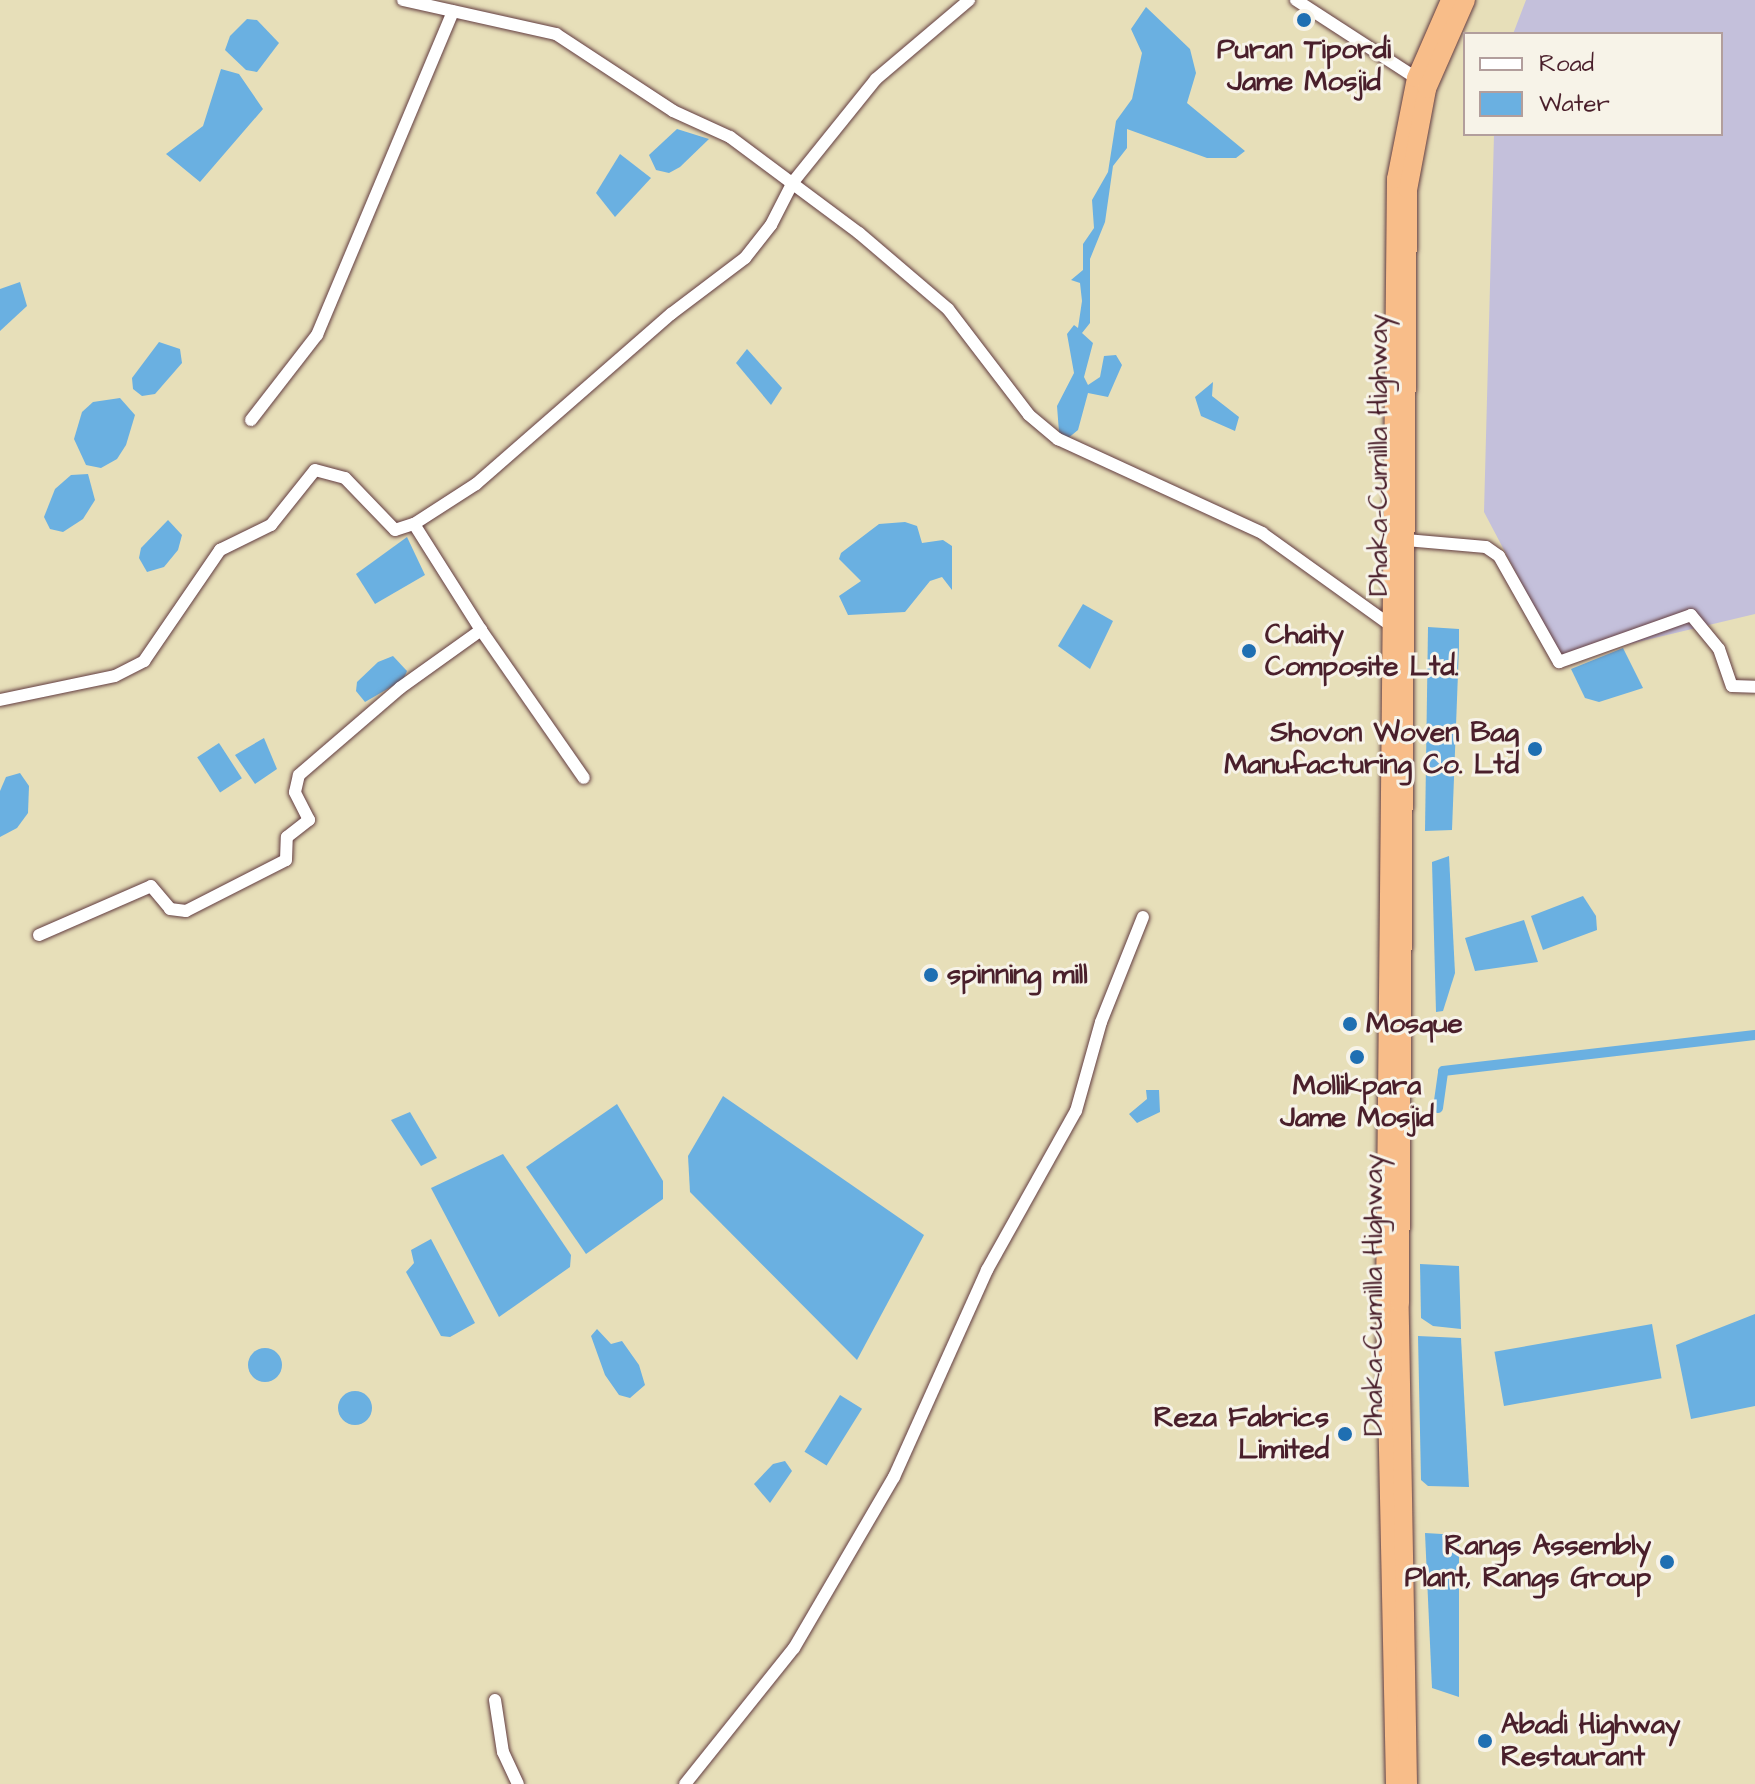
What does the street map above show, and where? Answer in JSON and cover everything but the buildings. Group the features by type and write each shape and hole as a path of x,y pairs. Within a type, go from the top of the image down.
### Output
{"highway":[{"name":"Dhaka–Cumilla Highway","path":"1395,1784 1385,1304 1396,179 1419,84 1450,0"},
{"name":"Dhaka–Cumilla Highway","path":"1408,1784 1400,1303 1408,190 1419,84 1466,0"}],"street":[{"path":"403,0 556,34 673,111 730,137 793,182 948,309 1029,415 1058,439 1262,533 1390,625"},
{"path":"0,700 115,676 144,661 220,550 271,525 315,470 345,478 395,530 414,524 476,484 671,314 745,258 771,225 793,182 876,79 969,0"},
{"path":"1296,0 1419,84"},
{"path":"251,420 323,324 374,191 453,11"},
{"path":"414,524 481,630 584,778"},
{"path":"1406,540 1486,547 1499,556 1559,662 1691,615 1719,649 1732,686 1755,687"},
{"path":"39,935 145,887 155,887 174,911 186,911 273,870 286,860 287,837 309,820 295,792 299,775 400,688 481,630"},
{"path":"685,1784 794,1648 894,1477 993,1258 1076,1111 1101,1022 1143,917"},
{"path":"495,1700 503,1752 518,1784"}],"shaded area":[{"path":"1526,0 1755,0 1755,614 1562,660 1484,512 1494,136 1723,136 1723,32 1514,32"}],"water":[{"path":"1146,7 1190,49 1196,73 1187,103 1245,151 1236,158 1207,158 1127,129 1127,148 1113,166 1105,222 1090,259 1090,323 1082,333 1093,343 1084,377 1088,385 1100,377 1104,356 1116,355 1122,365 1108,397 1088,393 1078,430 1067,439 1059,432 1057,406 1074,373 1067,334 1074,325 1078,328 1082,301 1080,283 1071,280 1083,270 1083,244 1094,228 1092,200 1108,172 1116,121 1132,99 1142,53 1131,29"},
{"path":"247,19 257,20 279,43 257,72 246,70 225,50 230,36"},
{"path":"221,69 239,74 263,109 200,182 166,154 203,126"},
{"path":"677,129 709,139 680,167 669,173 656,170 649,155"},
{"path":"620,154 651,178 615,217 596,193"},
{"path":"20,282 27,306 0,331 0,289"},
{"path":"159,342 180,349 182,363 155,394 142,396 133,389 132,378"},
{"path":"747,349 782,388 771,405 736,363"},
{"path":"1213,382 1212,396 1239,417 1235,431 1201,416 1195,397"},
{"path":"120,398 135,415 126,445 117,459 101,468 86,465 74,439 82,412 93,402"},
{"path":"88,474 95,500 83,519 63,532 50,529 44,517 55,489 71,475"},
{"path":"168,520 182,535 178,550 164,567 147,572 139,558 141,548"},
{"path":"905,522 917,526 922,543 943,540 952,546 952,590 942,577 930,581 905,612 848,615 839,596 861,581 839,559 841,553 879,524"},
{"path":"407,537 425,575 375,604 356,574"},
{"path":"1083,604 1113,621 1090,669 1058,646"},
{"path":"1428,627 1459,629 1452,830 1425,831"},
{"path":"1623,648 1643,688 1599,702 1585,698 1571,669"},
{"path":"393,656 407,671 403,680 365,702 356,691 357,682 378,662"},
{"path":"264,738 277,769 255,784 235,755"},
{"path":"219,743 242,778 220,792 197,757"},
{"path":"20,773 29,786 28,813 17,828 0,837 0,791 6,777"},
{"path":"1449,856 1455,973 1443,1011 1436,1012 1432,862"},
{"path":"1583,896 1596,916 1597,930 1543,950 1531,916"},
{"path":"1524,920 1538,962 1475,971 1465,938"},
{"path":"1146,1090 1159,1090 1160,1112 1137,1123 1129,1114 1147,1099"},
{"path":"723,1096 924,1235 857,1360 690,1192 688,1156"},
{"path":"617,1104 663,1181 663,1199 586,1254 526,1167"},
{"path":"410,1112 437,1158 421,1166 391,1120"},
{"path":"503,1154 571,1255 570,1267 499,1317 431,1188"},
{"path":"431,1239 475,1323 450,1337 441,1336 406,1272 414,1263 411,1250"},
{"path":"1420,1264 1459,1266 1461,1329 1433,1326 1421,1318"},
{"path":"1755,1314 1755,1406 1691,1419 1676,1345"},
{"path":"1652,1324 1662,1378 1504,1406 1494,1352"},
{"path":"597,1329 611,1344 622,1341 639,1365 645,1385 630,1398 619,1395 605,1375 591,1336"},
{"path":"1418,1336 1461,1338 1469,1487 1428,1486 1421,1480"},
{"path":"265,1348 277,1353 282,1365 277,1377 265,1382 253,1377 248,1365 253,1353"},
{"path":"355,1391 367,1396 372,1408 367,1420 355,1425 343,1420 338,1408 343,1396"},
{"path":"840,1395 862,1409 827,1466 804,1452"},
{"path":"785,1461 792,1471 770,1503 754,1484 773,1464"},
{"path":"1425,1533 1459,1535 1459,1697 1432,1688"}],"waterway":[{"path":"1438,1108 1443,1071 1755,1035"}],"place":[{"name":"Puran Tipordi Jame Mosjid","path":"1304,20"},
{"name":"Chaity Composite Ltd.","path":"1249,651"},
{"name":"Shovon Woven Bag Manufacturing Co. Ltd","path":"1535,749"},
{"name":"spinning mill","path":"931,975"},
{"name":"Mosque","path":"1350,1024"},
{"name":"Mollikpara Jame Mosjid","path":"1357,1057"},
{"name":"Reza Fabrics Limited","path":"1345,1434"},
{"name":"Rangs Assembly Plant, Rangs Group","path":"1667,1562"},
{"name":"Abadi Highway Restaurant","path":"1485,1741"}]}
